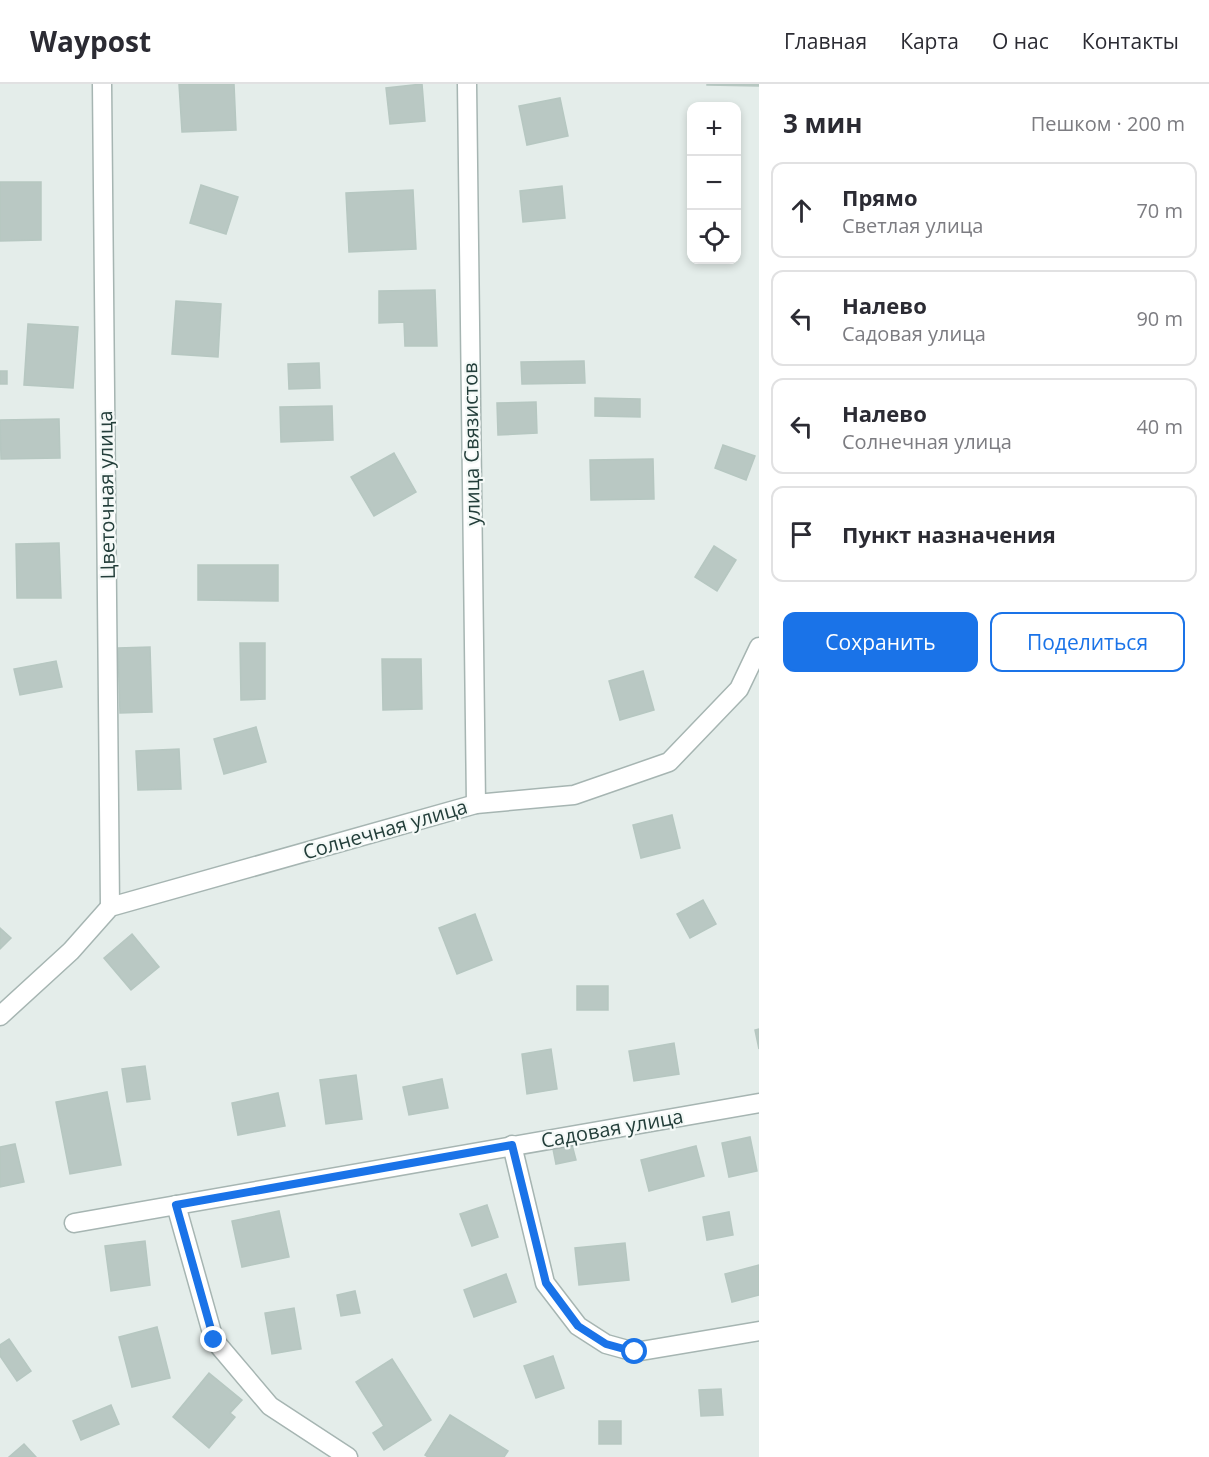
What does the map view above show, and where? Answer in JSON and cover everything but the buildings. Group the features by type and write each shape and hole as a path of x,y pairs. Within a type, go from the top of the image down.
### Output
{"street":[{"name":"Цветочная улица","path":"102,84 110,907"},
{"name":"улица Связистов","path":"467,84 476,804"},
{"name":"Солнечная улица","path":"110,907 476,804 574,795 669,762 739,689 759,647"},
{"path":"0,1017 71,951 110,907"},
{"name":"Садовая улица","path":"74,1223 759,1102"},
{"path":"512,1145 546,1283 578,1326 606,1344 635,1352 759,1331"},
{"path":"176,1205 214,1340 270,1406 348,1457"}],"route":[{"path":"214,1340 176,1205 512,1145 546,1283 578,1326 606,1344 635,1352"}]}
